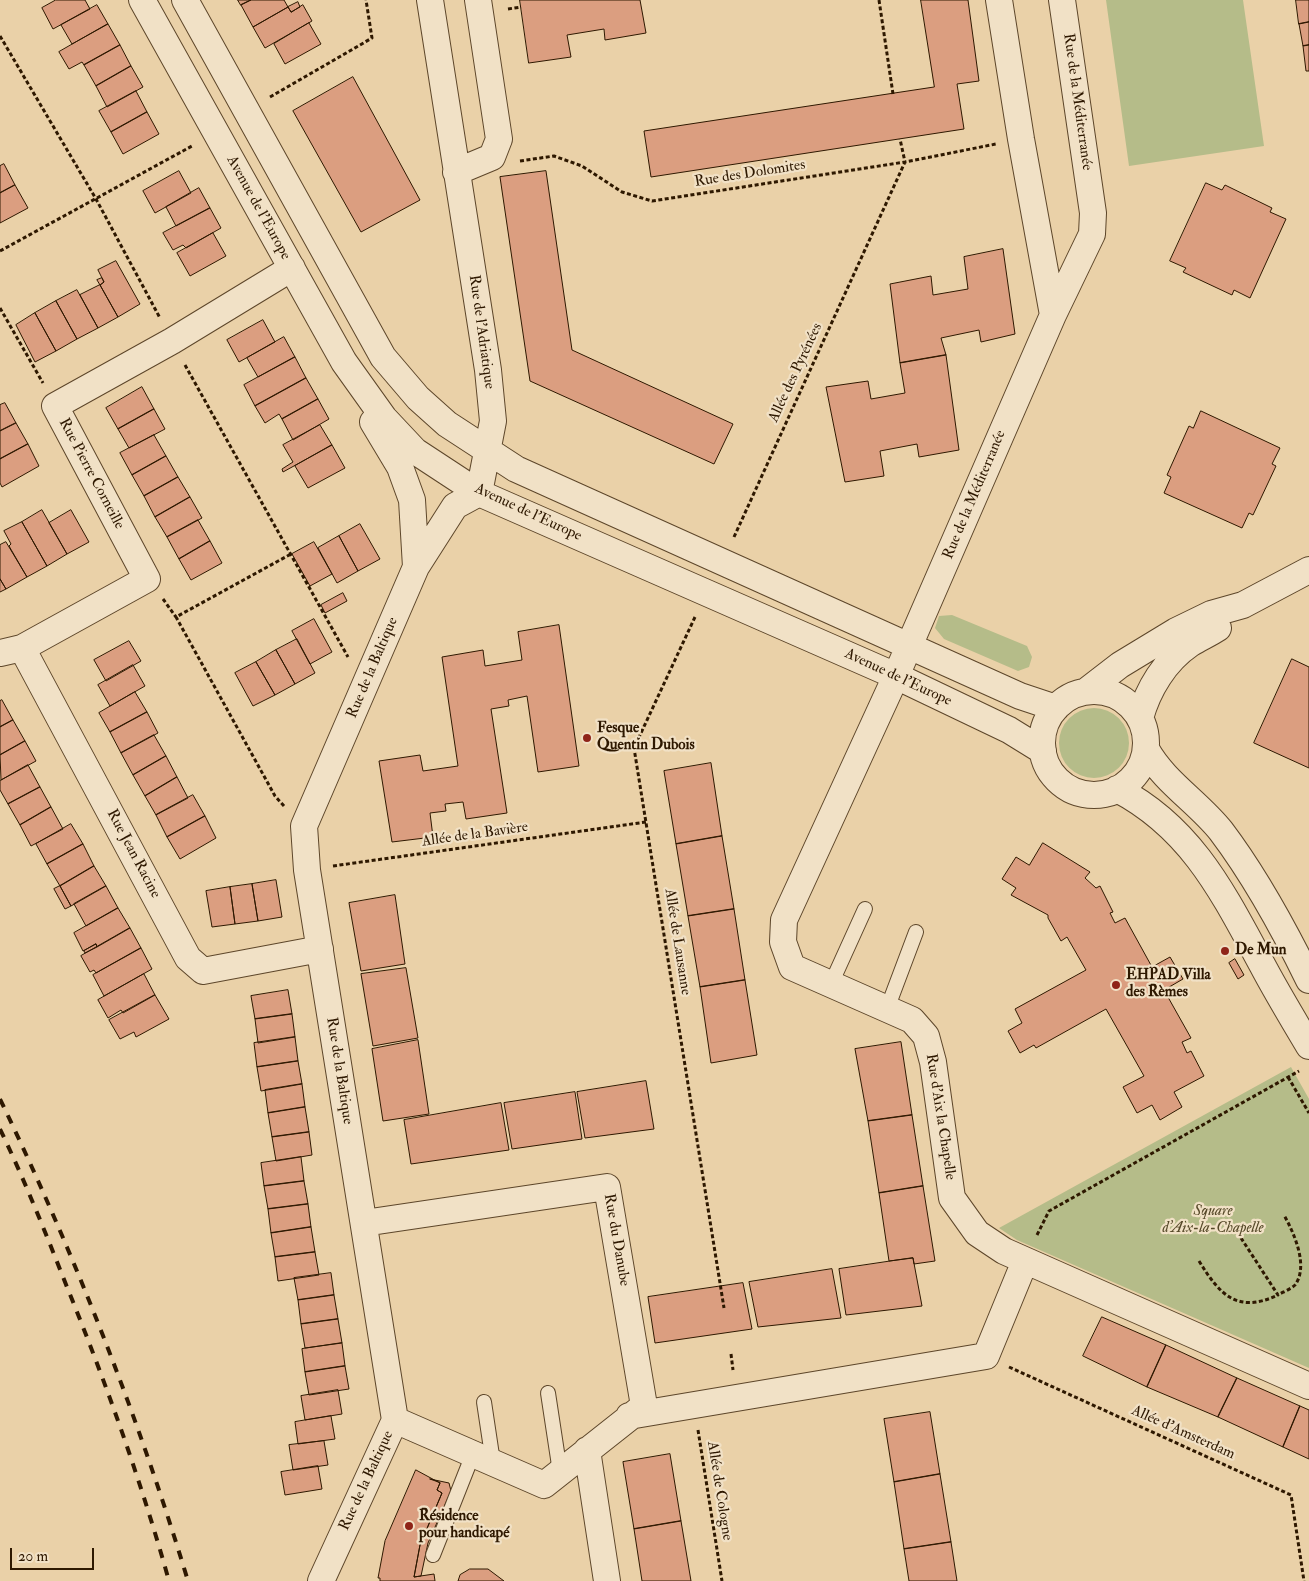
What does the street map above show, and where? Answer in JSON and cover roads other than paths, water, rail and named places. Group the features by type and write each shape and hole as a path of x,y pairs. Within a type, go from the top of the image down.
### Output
{"street":[{"name":"Avenue de l'Europe","path":"142,0 344,362 384,418 415,450 479,493 896,676 1009,730 1043,751"},
{"path":"185,0 383,357 418,398 447,424 516,469 1020,696 1056,708"},
{"name":"Rue de l'Adriatique","path":"430,0 488,370 494,421 486,450 479,493"},
{"path":"456,172 492,157 500,138 478,0"},
{"path":"999,0 1021,139 1053,315"},
{"name":"Rue de la Méditerranée","path":"896,676 1053,315 1092,234 1093,213 1062,0"},
{"name":"Rue Pierre Corneille","path":"11,651 147,579 55,406 172,341 292,268"},
{"name":"Rue de la Baltique","path":"344,362 372,420 400,467 412,500 416,567"},
{"name":"Rue de la Baltique","path":"322,1581 395,1420 307,870 304,826 416,567 455,506 479,493"},
{"path":"1140,718 1151,688 1166,667 1189,645 1216,629 1243,606 1309,570"},
{"path":"1146,749 1134,777 1108,793 1089,794 1070,789 1055,777 1043,751 1045,728 1056,708 1064,700 1085,692 1120,665 1176,631 1211,614 1243,606"},
{"name":"Rue Jean Racine","path":"11,651 188,958 203,971 320,949"},
{"name":"Rue d'Aix la Chapelle","path":"896,676 784,920 783,942 792,967 912,1020 926,1036 933,1062 952,1198 977,1233 1004,1251 1025,1261 1309,1386"},
{"path":"1085,692 1101,691 1117,696 1130,705 1140,718 1145,730 1146,749 1154,764 1220,830 1256,884 1309,980"},
{"path":"1117,789 1149,807 1193,850 1218,886 1306,1058"},
{"name":"Rue du Danube","path":"364,1223 607,1187 644,1406 640,1414"},
{"name":"Rue du Danube","path":"395,1420 544,1484 587,1450 640,1414 986,1356 1025,1261"},
{"path":"587,1450 607,1581"}],"lane":[{"path":"831,984 866,909"},
{"path":"887,1009 916,932"},
{"path":"548,1393 560,1472"},
{"path":"433,1555 483,1458 484,1402"}],"railway":[{"path":"0,1099 54,1217 103,1337 148,1458 188,1581"},
{"path":"0,1129 35,1208 95,1359 135,1469 169,1581"}],"place":[{"name":"Fesque Quentin Dubois","path":"587,738"},
{"name":"De Mun","path":"1225,951"},
{"name":"EHPAD Villa des Rèmes","path":"1116,985"},
{"name":"Résidence pour handicapé","path":"409,1526"}],"park label":[{"name":"Square d’Aix-la-Chapelle","path":"1213,1220"}]}
